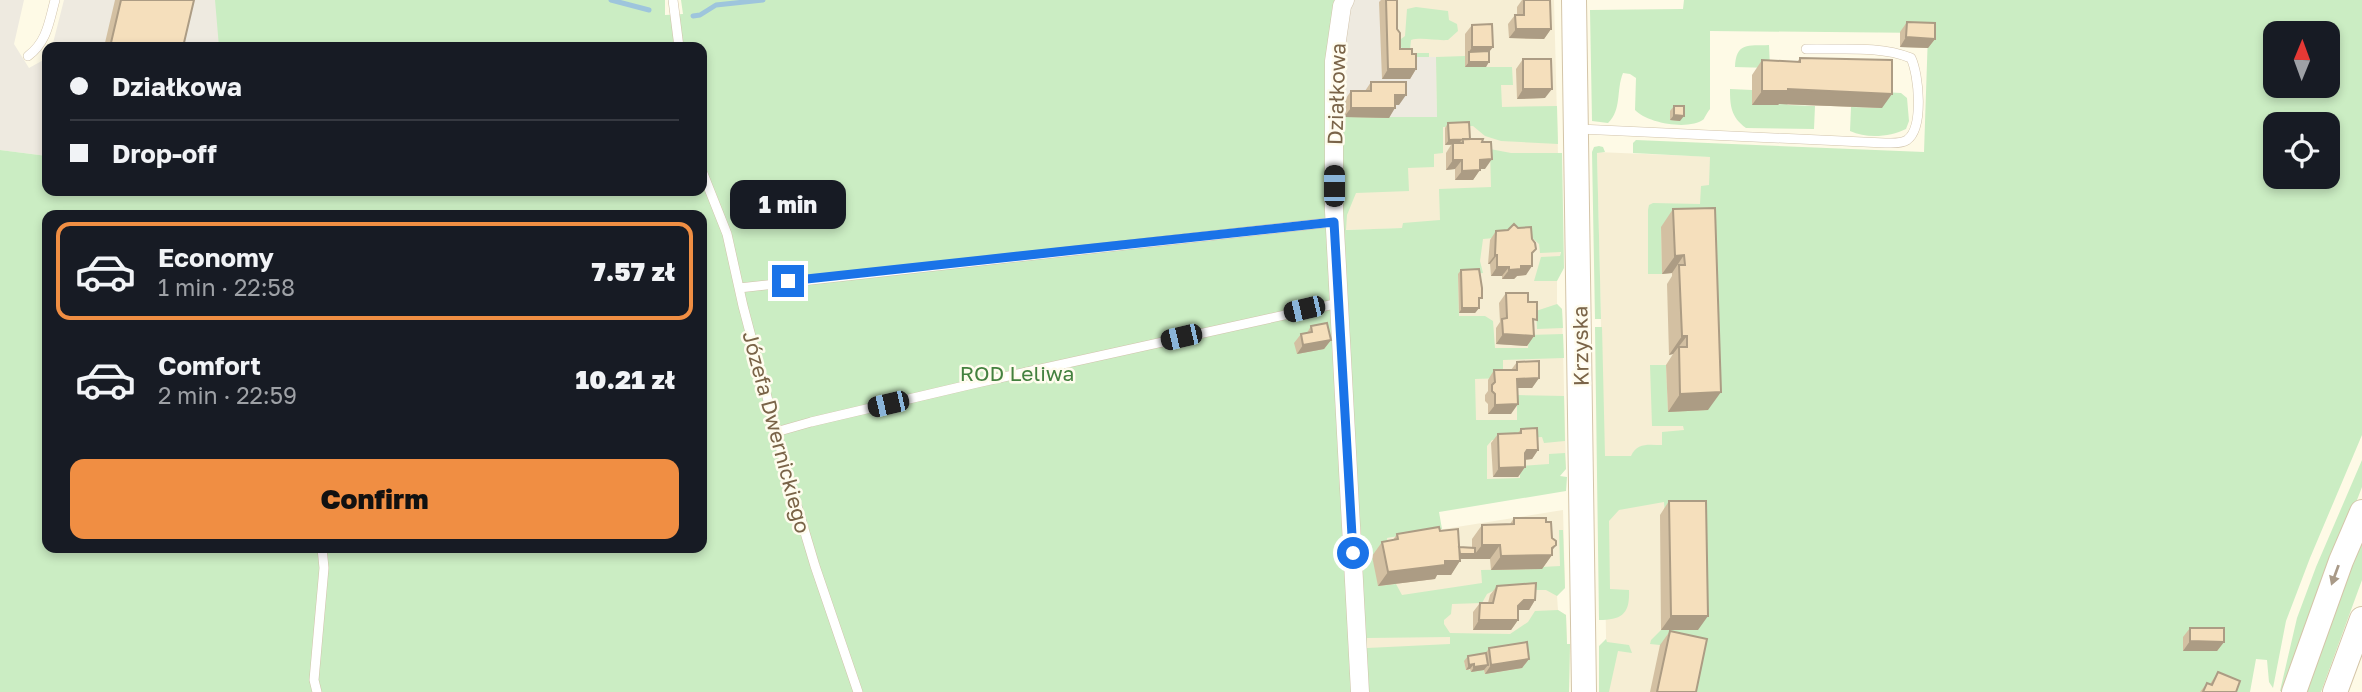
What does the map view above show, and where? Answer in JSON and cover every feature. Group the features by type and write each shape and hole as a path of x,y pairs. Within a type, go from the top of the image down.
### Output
{"street":[{"name":"Działkowa","path":"1345,0 1334,61 1334,222 1360,692"},
{"name":"Krzyska","path":"1574,0 1584,692"},
{"path":"2294,692 2340,561 2362,512"},
{"path":"2335,692 2362,619"}],"lane":[{"path":"42,42 55,0"},
{"path":"673,0 678,42"},
{"path":"28,56 42,42"},
{"path":"1577,129 1885,143 1902,143 1909,139 1914,132 1917,111 1916,69 1911,58 1897,52 1880,50 1806,49"},
{"name":"Józefa Dwernickiego","path":"707,184 727,234 776,432 815,566 858,692"},
{"path":"739,288 1334,222"},
{"path":"776,432 1052,366 1339,303"},
{"path":"317,692 314,680 324,568 322,553"}],"shaded area":[{"path":"0,0 24,0 14,44 29,68 42,61 42,155 0,150"},
{"path":"64,0 255,0 260,42 53,42"},
{"path":"1354,0 1395,0 1397,42 1409,57 1436,57 1437,117 1344,117 1346,61 1340,61 1347,15"},
{"path":"1395,0 1554,0 1561,271 1557,278 1557,304 1562,309 1566,469 1461,508 1448,227 1341,230 1344,117 1437,117 1436,57 1409,57 1397,42"},
{"path":"1597,152 1717,157 1718,439 1631,456 1604,456"},
{"path":"1723,488 1725,692 1607,692 1604,521 1617,507"},
{"path":"1563,510 1565,588 1557,596 1558,610 1566,615 1567,644 1570,644 1569,692 1369,676 1361,562 1381,539"}],"green space":[{"name":"ROD Leliwa","path":"215,0 665,0 665,15 683,14 681,0 1338,0 1329,206 1325,213 1326,229 1329,230 1333,298 1329,300 1333,314 1354,692 0,692 0,150 42,155 42,196 707,196 707,42 219,42"},
{"path":"1684,0 2362,0 2362,435 2286,621 2273,688 2269,682 2267,660 2256,659 2250,692 1689,692 1660,645 1650,644 1661,630 1698,630 1665,515 1664,502 1619,510 1609,521 1610,589 1629,590 1629,598 1626,610 1619,617 1599,620 1595,327 1602,327 1605,456 1631,456 1640,446 1662,445 1662,432 1684,430 1683,426 1652,426 1650,365 1666,365 1668,411 1708,410 1661,227 1662,274 1648,274 1648,210 1653,203 1700,204 1701,186 1709,185 1710,157 1633,153 1633,143 1636,140 1924,152 1928,33 1710,31 1710,109 1704,119 1697,123 1679,125 1658,122 1641,115 1635,110 1636,78 1623,73 1617,106 1608,123 1592,121 1590,10 1683,9"},
{"path":"1416,7 1448,11 1449,20 1457,24 1458,31 1448,40 1411,40 1412,53 1429,53 1429,57 1409,57 1397,42 1405,36 1407,9"},
{"path":"1769,45 1770,68 1735,67 1738,53 1744,47"},
{"path":"1465,56 1466,67 1512,67 1513,85 1501,85 1502,107 1557,106 1558,144 1501,141 1485,136 1473,126 1443,127 1443,153 1434,154 1434,167 1408,168 1409,191 1356,193 1347,215 1346,230 1402,228 1403,223 1440,220 1439,189 1491,187 1490,149 1511,153 1562,153 1564,268 1557,281 1534,281 1541,257 1560,256 1561,252 1540,253 1539,244 1529,235 1483,239 1480,261 1483,273 1458,275 1459,316 1485,316 1493,321 1495,348 1528,348 1529,335 1563,334 1564,358 1503,360 1503,378 1475,379 1476,420 1517,420 1517,395 1564,396 1565,441 1544,443 1542,437 1492,440 1487,446 1487,479 1520,478 1520,466 1549,464 1549,454 1565,453 1566,469 1560,476 1567,477 1566,491 1439,512 1442,529 1387,538 1388,548 1378,586 1396,584 1402,595 1482,583 1481,570 1560,566 1559,530 1563,530 1565,588 1557,596 1546,590 1495,590 1487,594 1482,603 1452,604 1451,614 1444,620 1444,624 1450,633 1510,634 1528,622 1535,611 1558,610 1566,615 1567,644 1570,644 1569,692 1365,692 1361,537 1348,368 1339,103 1344,101 1344,117 1437,117 1436,57","holes":["1450,637 1450,644 1367,648 1367,638","1465,661 1522,668 1485,674 1484,670 1466,670"]},
{"path":"1730,89 1752,90 1752,105 1815,106 1814,129 1746,128 1732,111"},
{"path":"1882,92 1901,93 1907,98 1909,121 1906,129 1878,136 1850,131 1851,107 1882,108"},
{"path":"1594,147 1603,147 1605,152 1597,153 1601,319 1595,319 1592,152"},
{"path":"1557,304 1562,309 1563,328 1537,329 1536,311"},
{"path":"2362,460 2362,487 2283,692 2280,691 2297,618"},
{"path":"2362,538 2362,580 2321,692 2305,692"},
{"path":"1606,639 1607,642 1629,645 1632,653 1618,651 1609,692 1599,692 1599,646"}],"building":[{"path":"121,0 194,0 184,42 111,42"},
{"path":"1386,0 1397,0 1400,49 1412,49 1412,54 1416,54 1416,69 1388,69"},
{"path":"1524,0 1550,0 1551,29 1516,29 1515,15 1524,15"},
{"path":"1907,22 1935,23 1935,39 1906,37"},
{"path":"1492,24 1493,47 1472,47 1472,25"},
{"path":"1489,51 1489,62 1469,62 1469,52"},
{"path":"1800,58 1892,60 1892,94 1788,89 1762,91 1762,60 1800,62"},
{"path":"1523,59 1551,59 1552,89 1523,89"},
{"path":"1371,82 1406,82 1406,95 1395,95 1395,108 1351,108 1351,91 1371,91"},
{"path":"1674,106 1684,106 1684,116 1674,115"},
{"path":"1469,122 1470,139 1449,140 1448,123"},
{"path":"1463,139 1483,139 1482,142 1491,142 1492,159 1480,160 1480,170 1462,171 1462,160 1453,160 1453,143 1463,143"},
{"path":"1715,208 1721,392 1680,394 1679,347 1687,347 1687,336 1682,336 1679,265 1685,265 1684,255 1675,256 1673,209"},
{"path":"1514,224 1518,228 1531,227 1536,249 1532,253 1532,266 1509,270 1509,267 1497,267 1496,231 1508,230"},
{"path":"1479,269 1482,298 1479,298 1479,308 1462,308 1461,270"},
{"path":"1506,293 1528,293 1528,302 1537,302 1537,320 1533,319 1534,336 1503,334 1502,319 1507,318"},
{"path":"1327,323 1331,340 1303,345 1301,334 1312,332 1311,326"},
{"path":"1539,361 1539,378 1517,379 1518,404 1495,405 1495,394 1492,391 1495,382 1494,370 1517,370 1517,362"},
{"path":"1537,428 1538,450 1527,450 1525,467 1499,468 1498,434 1521,433 1521,429"},
{"path":"1669,501 1706,501 1708,616 1671,616"},
{"path":"1514,518 1546,518 1546,522 1551,522 1552,538 1556,541 1552,555 1501,556 1500,545 1482,545 1482,525 1514,524"},
{"path":"1439,527 1440,531 1458,529 1460,561 1445,561 1445,565 1388,572 1382,542 1398,539 1397,534"},
{"path":"1459,547 1475,548 1475,554 1460,554"},
{"path":"1536,583 1535,600 1524,600 1518,606 1518,620 1479,620 1480,603 1493,603 1497,586"},
{"path":"2190,628 2224,628 2224,642 2190,641"},
{"path":"1670,631 1707,639 1696,692 1657,692"},
{"path":"1527,642 1529,659 1491,665 1489,648"},
{"path":"1486,653 1488,665 1469,665 1468,656"},
{"path":"2218,672 2240,681 2236,692 2203,692 2207,683 2212,685"}],"waterway":[{"path":"611,0 649,10"},
{"path":"693,16 700,15 716,5 763,0"}],"route":[{"path":"788,281 1334,222 1353,553"}]}
